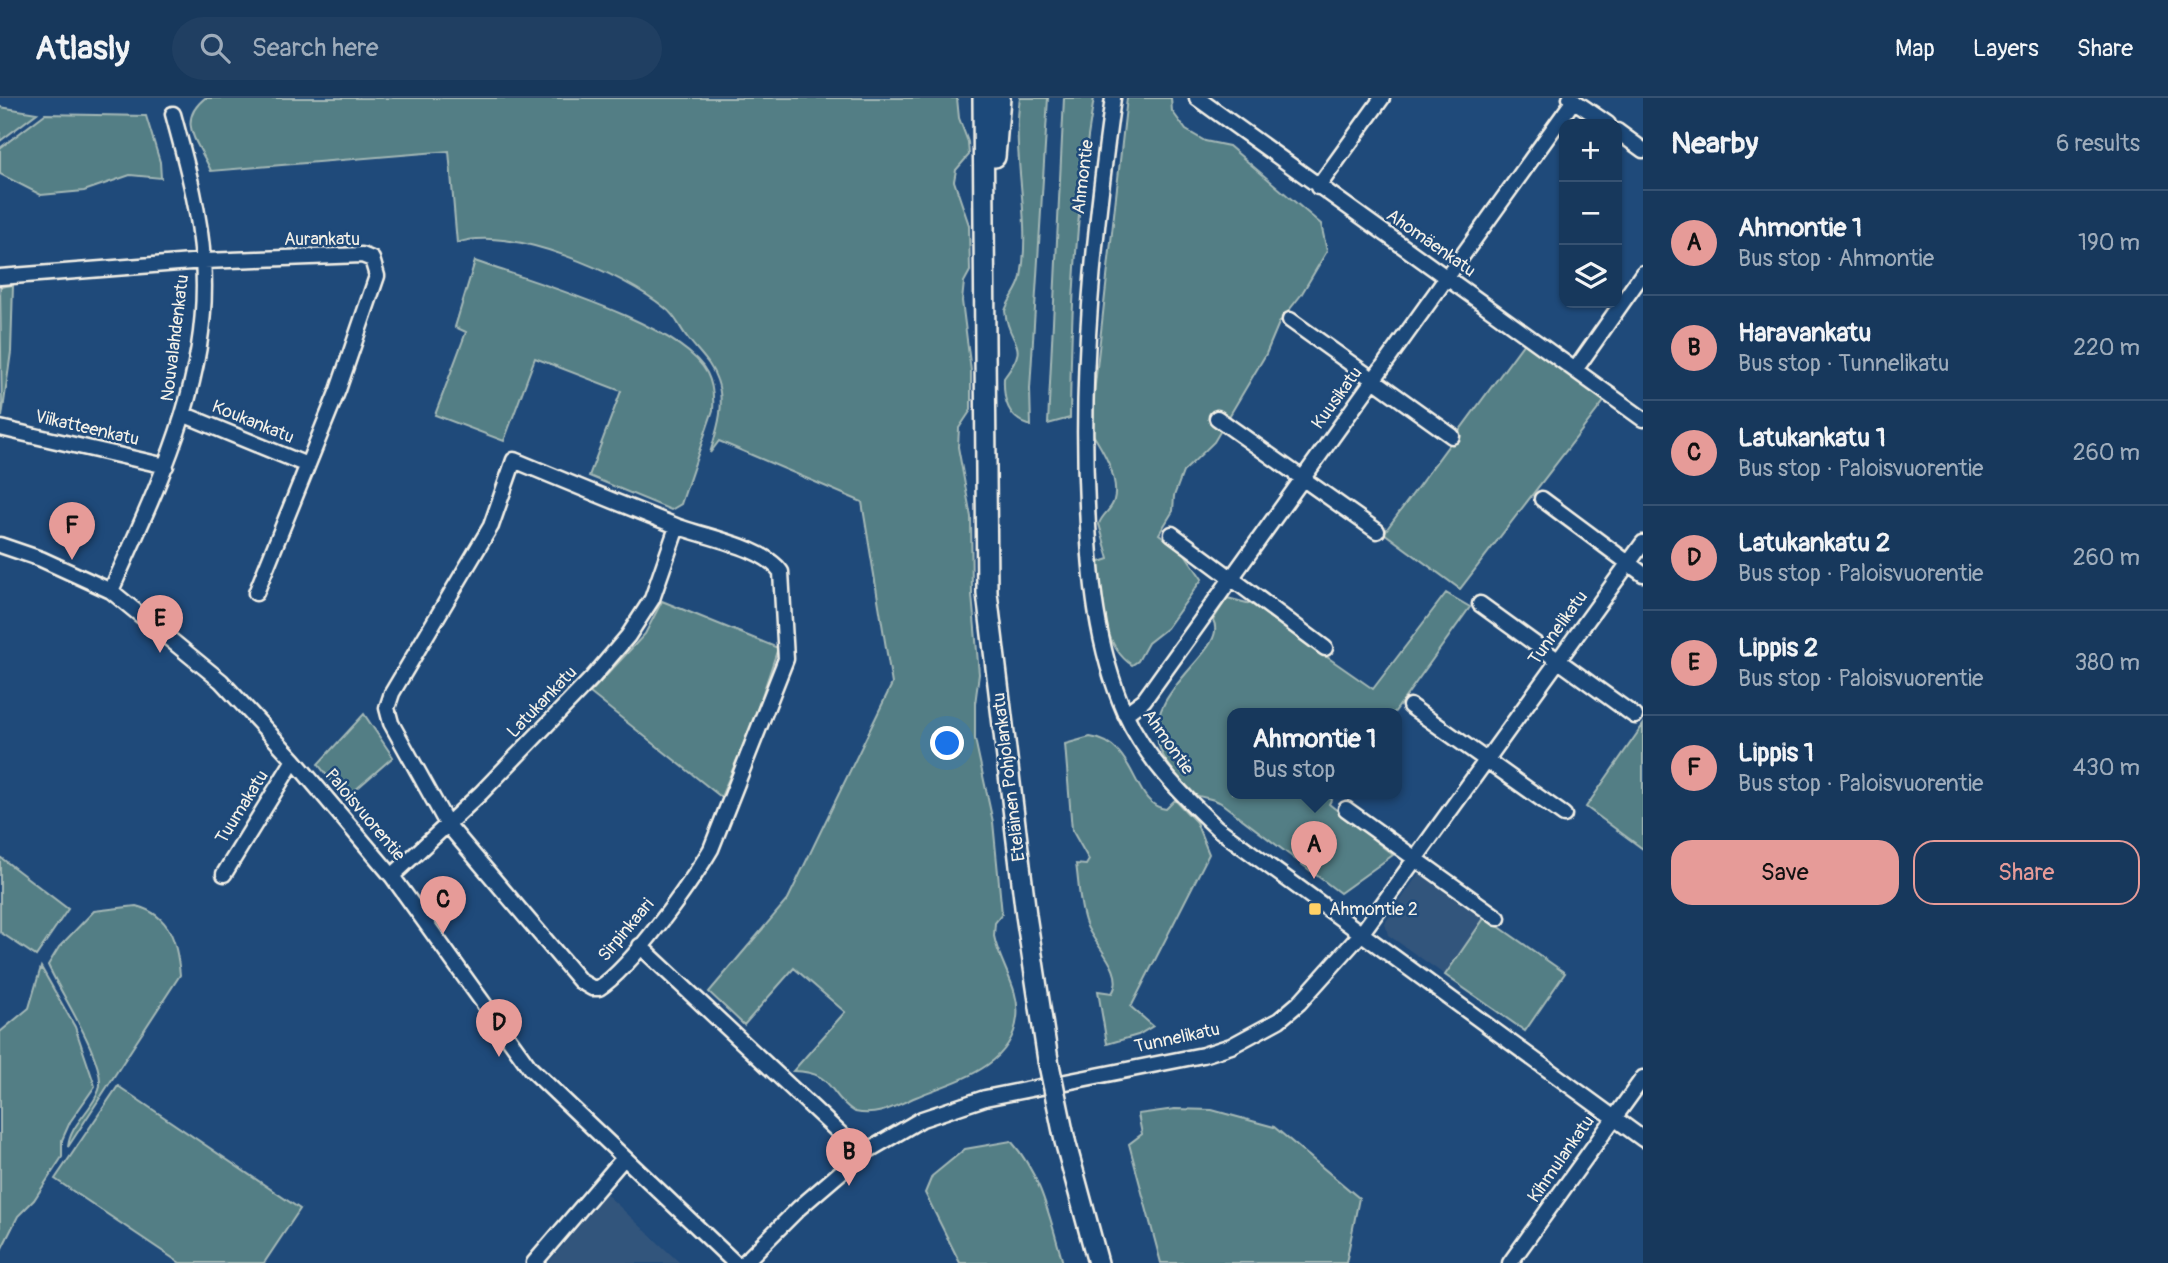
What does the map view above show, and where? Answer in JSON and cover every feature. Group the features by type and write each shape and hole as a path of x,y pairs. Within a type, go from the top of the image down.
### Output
{"main road":[{"name":"Eteläinen Pohjolankatu","path":"983,98 987,593 1026,915 1048,1060 1065,1142 1098,1263"},
{"name":"Eteläinen Pohjolankatu","path":"985,284 1000,98"}],"street":[{"name":"Ahmontie","path":"1113,98 1087,327 1084,446 1090,577 1103,646 1125,714 1159,769 1203,815 1249,854 1643,1139"},
{"name":"Ahomäenkatu","path":"1197,98 1643,419"},
{"path":"1318,187 1382,98"},
{"name":"Kuusikatu","path":"1125,714 1141,703 1447,278 1572,99"},
{"path":"1572,99 1601,119"},
{"name":"Nouvalahdenkatu","path":"111,591 166,466 185,415 193,382 204,261 186,160 173,114"},
{"path":"1622,135 1643,150"},
{"name":"Aurankatu","path":"0,277 204,261 362,255 372,259 377,276 346,365 256,593"},
{"path":"1575,370 1643,273"},
{"path":"1290,320 1452,436"},
{"name":"Koukankatu","path":"185,415 307,465"},
{"path":"1217,418 1377,531"},
{"name":"Viikatteenkatu","path":"0,428 166,466"},
{"name":"Sirpinkaari","path":"514,460 677,527 735,545 775,563 781,572 783,588 786,659 711,849 698,871 640,946 599,988 592,988 580,981 447,824 405,753 387,708 392,692 491,526 514,460"},
{"path":"1542,499 1643,574"},
{"name":"Latukankatu","path":"392,876 575,696 628,636 652,599 677,527"},
{"path":"1172,534 1325,648"},
{"name":"Tunnelikatu","path":"744,1263 799,1208 862,1154 922,1119 985,1098 1203,1055 1231,1045 1279,1020 1299,1003 1362,934 1643,543"},
{"name":"Paloisvuorentie","path":"0,545 41,559 111,591 221,681 294,760 392,876 530,1068 735,1263"},
{"path":"1480,604 1635,716"},
{"path":"1410,706 1564,815"},
{"name":"Tuumakatu","path":"224,874 294,760"},
{"path":"1346,808 1498,918"},
{"path":"640,946 862,1154"},
{"name":"Kihmulankatu","path":"1510,1263 1643,1078"},
{"path":"534,1263 623,1159"}],"shaded area":[{"path":"1419,873 1485,917 1445,975 1388,935 1385,923"},
{"path":"606,1194 680,1263 548,1263"}],"green space":[{"path":"205,98 957,98 959,118 968,142 969,155 956,170 954,181 969,225 970,271 964,282 962,301 971,371 971,410 959,428 958,447 971,517 972,595 979,674 975,704 975,739 993,822 1002,914 995,923 994,936 1013,987 1017,1008 1012,1035 1004,1050 992,1061 963,1078 887,1110 855,1112 817,1075 793,1071 845,1012 794,968 744,1025 709,992 788,899 892,684 862,502 719,441 710,453 721,408 720,389 714,374 672,314 646,295 595,267 535,246 506,240 479,239 457,243 449,151 211,171 192,133 191,124 196,107"},
{"path":"1020,98 1048,98 1030,389 1031,426 1012,414 1006,401 1004,386 1004,378 1017,357 1018,350 1005,311 1020,282 1024,255 1018,143"},
{"path":"1064,98 1094,98 1076,258 1070,418 1048,424"},
{"path":"1127,98 1171,98 1172,111 1186,130 1205,141 1229,146 1321,224 1327,251 1301,295 1279,323 1266,354 1214,442 1183,472 1174,496 1173,511 1159,534 1185,554 1202,579 1167,628 1148,643 1138,661 1132,665 1114,645 1104,618 1097,563 1109,559 1099,524 1113,503 1115,491 1109,464 1090,430"},
{"path":"0,107 37,113 0,141"},
{"path":"45,114 146,116 160,162 161,178 130,175 84,191 41,195 0,174 0,148"},
{"path":"475,261 566,292 637,321 668,337 692,355 709,378 713,391 713,410 681,504 671,510 589,476 621,391 535,358 504,441 435,415 466,332 455,327"},
{"path":"13,285 11,352 2,417 0,287"},
{"path":"1524,343 1605,400 1460,589 1384,533"},
{"path":"1446,593 1470,607 1398,708 1227,708 1227,799 1332,799 1329,804 1393,855 1340,893 1221,803 1191,793 1164,757 1158,743 1157,723 1164,705 1174,688 1210,644 1215,632 1213,620 1227,598 1251,604 1373,689"},
{"path":"662,601 778,648 755,717 721,797 590,693 645,634"},
{"path":"364,714 393,757 345,799 318,764"},
{"path":"1643,725 1643,849 1586,807"},
{"path":"1090,737 1106,742 1117,750 1146,797 1155,805 1166,809 1175,800 1196,822 1209,854 1131,1007 1153,1026 1138,1035 1107,1044 1098,991 1112,993 1115,976 1107,958 1089,932 1082,910 1076,864 1086,865 1089,860 1072,830 1065,744"},
{"path":"0,857 68,909 36,956 0,932"},
{"path":"136,906 148,910 165,923 174,941 180,975 68,1147 73,1131 96,1098 100,1078 90,1046 48,965 59,947 94,911"},
{"path":"1485,917 1565,973 1525,1031 1445,975"},
{"path":"41,967 75,1027 95,1086 70,1122 62,1140 62,1157 34,1200 18,1216 0,1252 0,1032 29,1008"},
{"path":"118,1086 300,1209 264,1263 180,1263 55,1179"},
{"path":"1175,1109 1212,1110 1274,1127 1359,1198 1346,1263 1161,1263 1129,1144 1142,1134 1138,1114"},
{"path":"1011,1141 1022,1154 1038,1183 1063,1263 960,1263 925,1193 932,1176 965,1149"}],"place":[{"name":"Lippis 1","path":"72,560"},
{"name":"Lippis 2","path":"160,653"},
{"name":"Ahmontie 1","path":"1314,879"},
{"name":"Ahmontie 2","path":"1315,909"},
{"name":"Latukankatu 1","path":"443,934"},
{"name":"Latukankatu 2","path":"499,1057"},
{"name":"Haravankatu","path":"849,1186"}]}
